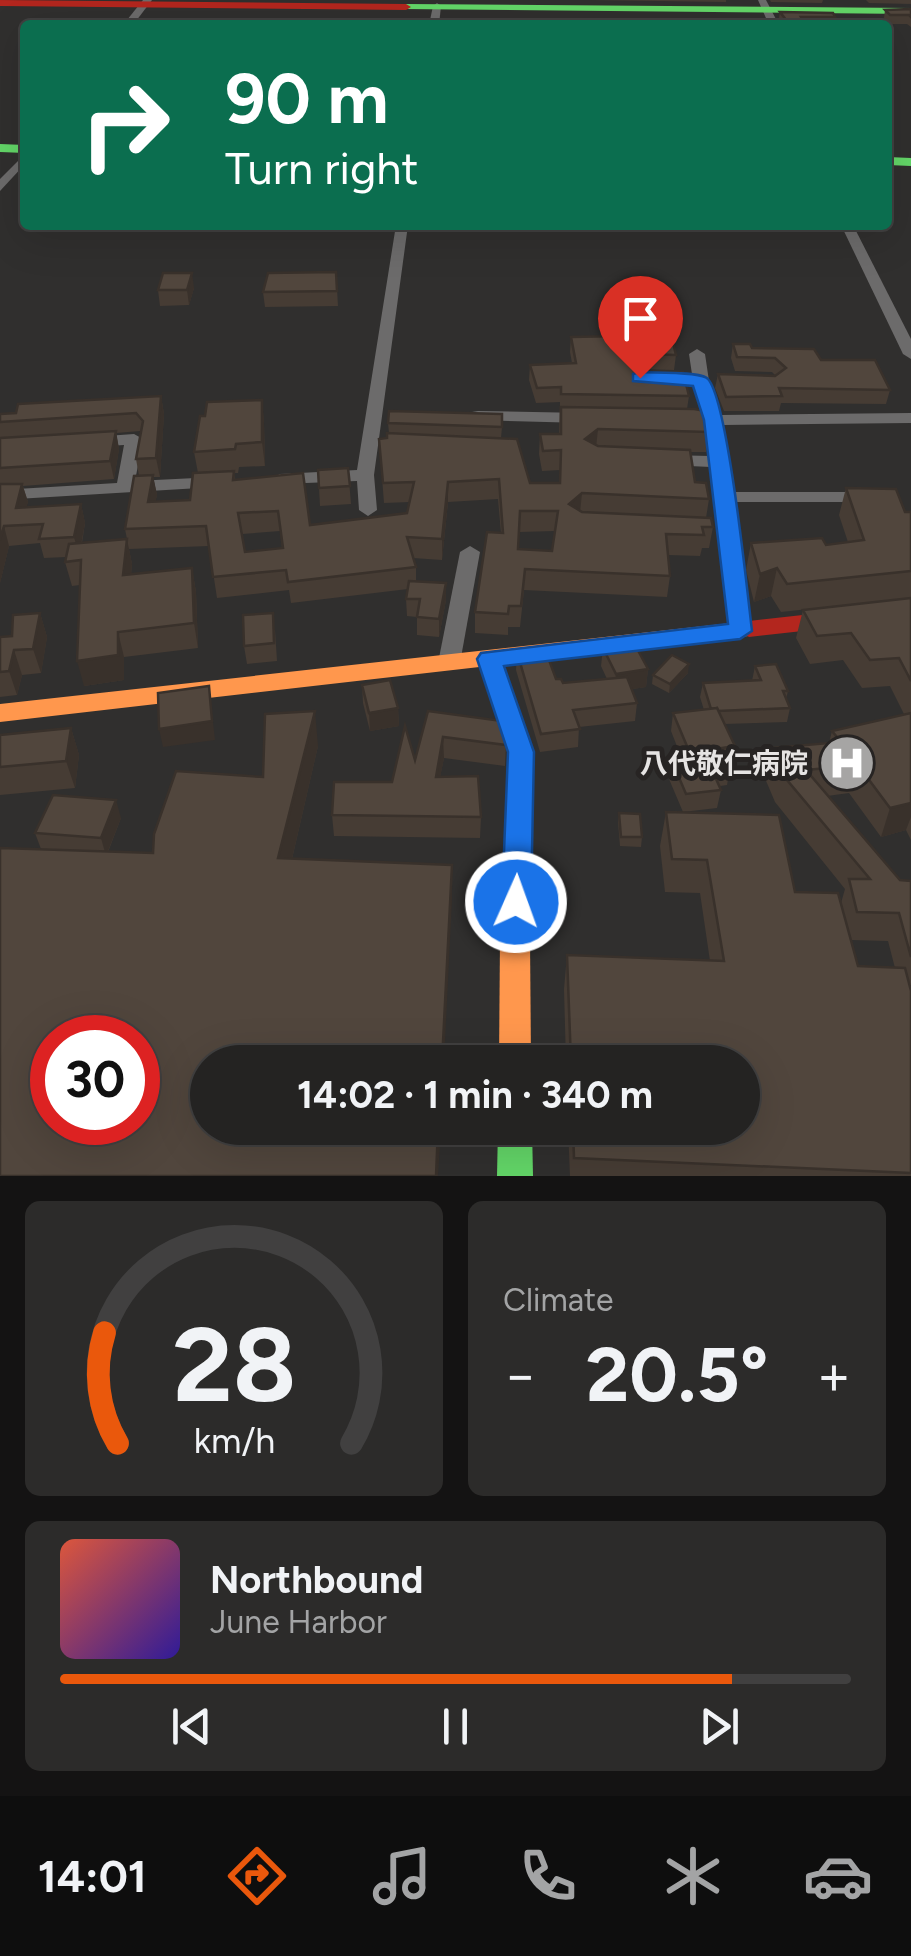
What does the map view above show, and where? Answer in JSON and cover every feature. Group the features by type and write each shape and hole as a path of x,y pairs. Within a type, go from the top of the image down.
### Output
{"street":[{"path":"0,3 411,3 436,16 911,10"},
{"path":"0,187 20,163"},
{"path":"368,510 365,475 380,444 376,414 401,230"},
{"path":"849,230 911,354"},
{"path":"697,354 714,420 726,497 718,529 740,631"},
{"path":"376,414 396,414"},
{"path":"456,416 595,418"},
{"path":"654,419 911,418"},
{"path":"77,443 134,439 125,487"},
{"path":"650,459 720,462"},
{"path":"0,495 365,475"},
{"path":"726,497 891,497"},
{"path":"449,664 470,552"},
{"path":"0,713 911,611"},
{"path":"490,659 521,752 515,1045"},
{"path":"514,1176 515,1145"}],"building":[{"path":"911,9 911,17 890,15 885,10"},
{"path":"780,12 833,13 835,17 801,17 803,20 786,20"},
{"path":"336,272 337,291 263,292 268,273"},
{"path":"163,273 192,273 187,290 158,290"},
{"path":"671,335 676,355 642,354 630,364 642,371 683,372 689,396 561,394 561,387 537,388 530,365 576,363 571,337"},
{"path":"733,344 814,349 821,360 875,360 890,390 779,388 782,396 726,397 718,374 775,376 786,368 775,358 737,357"},
{"path":"161,396 156,458 136,459 143,421 136,413 0,422 0,414 16,413 18,404"},
{"path":"262,400 262,442 194,452 200,416 205,416 207,402"},
{"path":"561,407 706,411 709,432 598,429 585,439 598,446 690,450 695,482 706,483 709,499 582,493 569,504 582,512 711,518 713,527 702,527 704,535 666,534 670,576 525,569 521,606 509,606 508,614 475,612 487,532 503,533 499,479 448,482 442,539 407,537 416,567 288,582 286,570 213,577 206,526 125,529 134,476 153,475 148,502 190,500 193,473 234,471 233,480 303,473 310,525 407,513 414,482 383,483 379,439 387,438 387,433 517,439 530,483 560,483 561,450 543,451 540,434 561,434","holes":["278,511 283,548 245,552 238,513","520,511 558,511 552,551 518,549"]},
{"path":"389,411 502,414 502,427 388,423"},
{"path":"116,431 110,461 0,468 0,438"},
{"path":"348,468 350,486 319,488 318,470"},
{"path":"0,484 22,484 16,508 81,504 74,537 39,539 43,524 4,526 0,540"},
{"path":"846,488 896,489 905,512 911,512 911,571 787,584 777,568 760,574 751,543 822,538 826,545 864,540"},
{"path":"127,539 123,575 192,568 194,623 118,632 118,655 77,661 81,560 65,562 69,544"},
{"path":"409,581 446,583 439,619 417,617 420,599 406,599"},
{"path":"911,598 911,681 899,658 870,660 851,633 817,636 803,610"},
{"path":"40,613 33,649 14,650 9,671 0,672 0,637 12,636 13,615"},
{"path":"273,613 274,643 244,646 243,615"},
{"path":"634,643 648,669 616,674 603,648"},
{"path":"545,649 556,679 563,683 627,677 637,703 573,710 580,729 541,734 517,652"},
{"path":"672,655 689,664 670,684 653,675"},
{"path":"776,664 788,691 783,691 790,708 711,709 703,683 761,680 755,666"},
{"path":"390,680 398,708 369,713 362,685"},
{"path":"209,686 212,721 159,729 158,693"},
{"path":"717,708 735,746 722,748 730,767 712,770 721,790 686,794 672,761 692,758 673,713"},
{"path":"315,711 278,858 452,865 443,1045 190,1045 190,1145 437,1145 436,1176 0,1176 0,848 153,853 154,834 176,771 263,777 265,714"},
{"path":"428,711 502,721 506,745 443,737 436,777 478,776 481,817 332,815 334,782 392,782 405,726 415,760"},
{"path":"911,713 911,803 890,808 858,765 806,770 900,880 911,881 911,957 899,913 857,912 849,879 870,879 782,774 771,748 841,742 832,731"},
{"path":"71,728 66,761 0,767 0,735"},
{"path":"53,795 116,800 101,838 35,833"},
{"path":"666,812 779,815 795,892 838,893 858,966 905,968 911,991 911,1173 574,1158 574,1145 760,1145 760,1045 570,1045 567,955 724,961 707,860 672,859"},
{"path":"619,813 640,814 642,837 621,837"}],"traffic: fast":[{"path":"406,7 911,11"},
{"path":"0,148 20,149"},
{"path":"892,161 911,162"},
{"path":"515,1145 515,1176"}],"traffic: slow":[{"path":"0,713 749,629"},
{"path":"515,939 515,1045"}],"traffic: jam":[{"path":"0,3 406,7"},
{"path":"749,629 911,611"}],"place":[{"name":"八代敬仁病院","path":"847,763"}],"route":[{"path":"516,902 521,752 490,659 740,631 714,420 700,380 640,378"}]}
